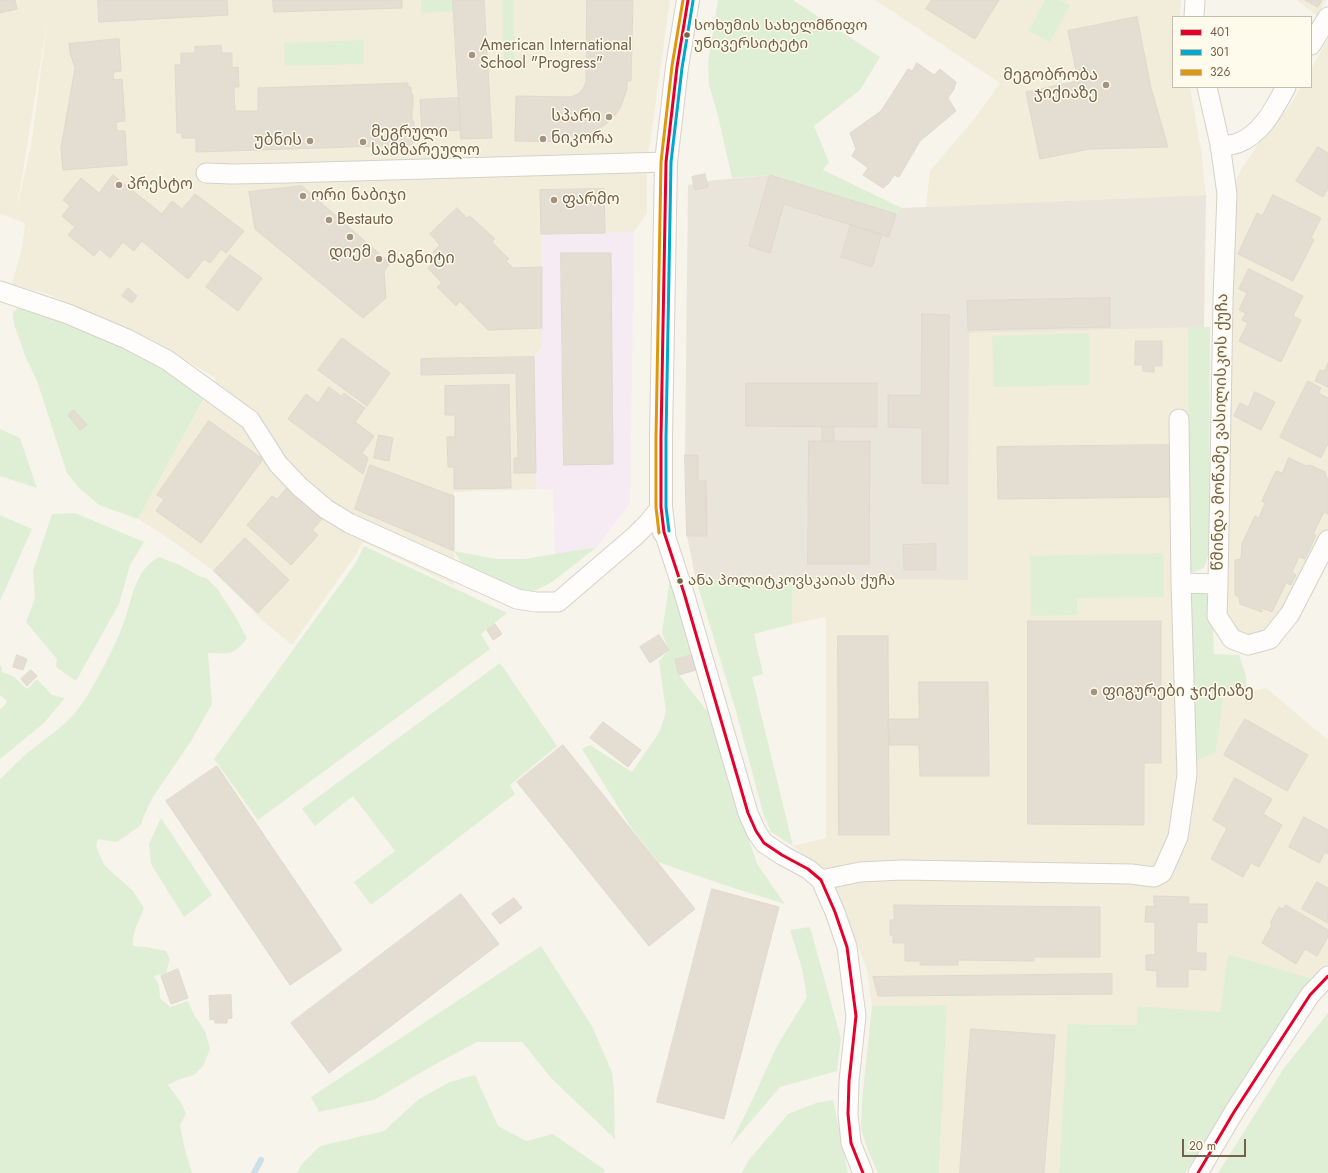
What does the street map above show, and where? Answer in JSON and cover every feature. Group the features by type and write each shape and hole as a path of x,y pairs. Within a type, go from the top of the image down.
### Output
{"street":[{"path":"688,0 677,67 666,162 661,429 661,507 664,532 684,593 748,814 756,831 764,843 808,869 821,880 835,912 847,947 856,1016 848,1081 848,1114 851,1143 863,1173"},
{"path":"1194,16 1195,0"},
{"path":"1312,43 1328,17"},
{"name":"წმინდა მოწამე ვასილისკოს ქუჩა","path":"1181,583 1218,584 1223,300 1228,194 1207,88"},
{"path":"1220,147 1239,142 1253,134 1271,113 1285,88"},
{"path":"206,173 272,173 666,162"},
{"path":"0,291 68,314 127,339 167,360 250,420 278,464 300,487 326,509 349,523 517,599 536,602 558,602 636,536 661,507"},
{"path":"821,880 860,872 902,870 1131,874 1154,877 1162,873 1178,837 1187,775 1181,583 1179,419"},
{"path":"1218,584 1217,616 1232,639 1248,645 1270,639 1290,614 1328,540"},
{"path":"1198,1173 1234,1112 1310,995 1328,976"}],"shaded area":[{"path":"0,0 670,0 647,164 647,213 634,232 541,234 542,347 534,357 536,489 454,492 454,585 363,542 355,556 292,645 263,621 211,569 161,533 138,519 216,378 171,352 48,294 12,284 22,248 25,223 0,214","holes":["48,16 32,140 17,209"]},
{"path":"875,0 1181,0 1180,16 1172,16 1172,88 1190,88 1202,155 1206,195 926,207 930,171 975,118 1000,83"},
{"path":"1297,0 1326,0 1317,16"},
{"path":"1328,39 1328,529 1289,610 1252,641 1234,632 1220,613 1232,188 1242,168 1266,133 1289,107 1300,88 1312,88 1312,67"},
{"path":"705,174 707,181 770,175 896,214 902,208 1206,195 1204,327 969,333 968,580 696,580 687,536 685,455 688,185 693,184 692,177"},
{"path":"634,232 630,503 597,547 555,555 553,490 536,489 534,357 542,347 541,234"},
{"path":"1188,327 1189,574 1216,752 1223,697 1228,689 1247,692 1266,688 1328,740 1328,965 1311,978 1228,954 1220,1013 1138,1006 1138,1025 1069,1024 1059,1173 939,1173 947,1005 872,1006 867,970 841,901 828,875 793,846 826,838 826,617 792,624 793,579 968,580 969,333"}],"green space":[{"path":"421,0 453,0 453,11 421,13"},
{"path":"502,0 513,0 515,67 504,67"},
{"path":"718,0 793,0 880,57 860,90 814,126 829,162 823,170 902,208 896,214 770,175 732,178 718,116 709,85 708,63"},
{"path":"1045,0 1059,0 1070,5 1050,42 1029,31"},
{"path":"363,40 364,64 285,66 284,43"},
{"path":"19,307 71,323 170,369 206,395 138,519 99,505 79,488 67,473 37,381 26,358 15,327 13,312"},
{"path":"1188,327 1210,327 1209,553 1204,568 1189,574"},
{"path":"1089,333 1090,385 994,387 992,336"},
{"path":"0,429 20,438 37,488 0,476"},
{"path":"75,513 144,542 130,565 119,604 76,681 56,667 57,659 26,622 35,598 33,571 52,514"},
{"path":"0,515 32,529 0,601"},
{"path":"364,546 507,613 481,634 490,649 258,820 214,759 355,564"},
{"path":"597,547 552,582 533,592 514,589 465,568 454,551 496,559 525,559"},
{"path":"1163,553 1164,597 1077,598 1077,615 1031,616 1030,556"},
{"path":"159,557 180,565 199,576 206,578 217,588 247,638 238,648 230,653 208,653 212,704 191,741 151,800 141,825 117,842 98,839 96,846 104,865 133,891 144,908 135,931 133,946 166,951 170,959 166,973 154,976 159,985 160,998 170,1007 188,1001 194,1015 205,1031 210,1049 203,1066 194,1075 180,1079 168,1085 182,1104 186,1114 180,1125 185,1150 192,1173 0,1173 0,779 26,754 64,724 81,705 90,692 115,644 139,577 151,563"},
{"path":"670,578 692,655 675,660 679,675 707,711 757,864 785,904 658,862 630,826 582,749 590,745 632,772 660,731 666,712 659,661 669,650 662,633"},
{"path":"793,579 792,624 754,634 763,674 752,677 793,846 771,832 763,813 736,711 696,580"},
{"path":"1201,590 1212,599 1214,654 1239,655 1246,676 1247,692 1228,690 1223,697 1216,752 1193,762 1188,593"},
{"path":"500,663 557,746 510,785 515,794 371,905 354,882 395,851 353,796 315,826 302,809"},
{"path":"0,665 2,672 13,676 27,689 37,679 52,695 65,698 44,723 0,759 0,709 7,701 0,695"},
{"path":"161,818 212,895 184,917 151,864 149,844"},
{"path":"810,927 841,1039 837,1071 780,1087 729,1147 777,1046 807,997 802,968 790,930"},
{"path":"541,946 592,1026 612,1072 615,1139 552,1079 522,1042 477,1042 374,1100 319,1112 311,1097"},
{"path":"1228,954 1311,978 1185,1173 1059,1173 1068,1024 1137,1025 1138,1006 1220,1012"},
{"path":"947,1005 939,1173 878,1173 868,1151 861,1128 862,1100 872,1006"},
{"path":"1328,1013 1328,1173 1218,1173 1284,1068"},
{"path":"475,1075 498,1126 526,1141 553,1134 605,1170 603,1173 297,1173 302,1164 320,1146 384,1131 419,1099 450,1082"},
{"path":"833,1100 848,1173 742,1173 748,1161 788,1114 816,1103"}],"building":[{"path":"0,0 15,0 17,9 0,13"},
{"path":"98,0 227,0 228,15 99,22"},
{"path":"273,0 402,0 402,8 274,12"},
{"name":"American International School \"Progress\"","path":"453,0 484,0 492,138 461,139"},
{"path":"587,0 633,0 631,81 627,81 627,89 621,106 616,114 605,125 584,136 569,137 570,142 515,141 516,96 570,97 581,92 584,87 586,82"},
{"path":"932,0 999,0 975,39 926,9"},
{"path":"1305,0 1322,0 1318,7"},
{"name":"მეგობრობა ჯიქიაზე","path":"1137,17 1151,88 1168,147 1090,149 1040,159 1026,92 1078,81 1068,31"},
{"path":"119,39 121,71 114,72 113,76 114,80 122,79 125,121 116,122 117,131 125,131 127,165 63,170 61,148 75,68 70,53 69,44"},
{"path":"221,46 222,53 232,53 232,68 238,67 239,87 234,87 235,111 258,111 258,88 408,83 408,87 411,87 411,94 413,94 413,145 196,152 196,138 182,138 182,133 177,133 175,65 181,65 181,53 195,53 195,47"},
{"path":"917,63 934,75 940,69 956,82 954,89 948,98 956,111 920,141 899,177 894,175 889,183 883,188 863,175 868,168 852,156 856,149 850,133 881,111 908,69 912,71"},
{"path":"459,98 461,130 422,132 420,100"},
{"path":"1318,147 1328,153 1328,189 1323,197 1296,181"},
{"path":"705,174 708,187 695,190 692,177"},
{"path":"113,175 162,214 172,201 182,209 195,194 244,231 226,253 221,249 210,263 204,259 188,279 142,241 134,251 123,242 110,258 100,249 94,256 68,235 75,227 62,216 70,206 63,200 81,178 99,193"},
{"path":"770,175 896,214 889,237 784,204 770,253 749,246"},
{"path":"302,186 390,263 384,272 386,298 363,318 255,229 249,192"},
{"path":"604,189 605,233 541,234 540,190"},
{"path":"1273,195 1321,218 1311,238 1314,240 1293,281 1238,254 1257,213 1262,216"},
{"path":"457,208 467,218 470,216 495,239 492,242 509,259 506,261 513,268 542,267 542,328 488,330 460,301 456,306 437,287 442,283 428,268 438,258 433,252 440,245 430,234"},
{"path":"851,225 882,234 872,267 841,257"},
{"path":"561,253 611,253 613,464 564,465"},
{"path":"230,255 262,278 238,311 206,287"},
{"path":"1249,269 1303,296 1293,316 1301,320 1281,362 1239,341 1248,323 1242,320 1246,313 1239,310 1247,293 1239,289"},
{"path":"128,288 137,296 132,303 122,296"},
{"path":"1110,298 1110,327 968,330 967,301"},
{"path":"922,314 949,315 948,484 922,483 922,428 888,427 888,395 921,395"},
{"path":"342,338 390,373 367,406 318,370"},
{"path":"1136,341 1162,341 1162,366 1154,366 1154,372 1143,371 1143,365 1135,365"},
{"path":"534,357 536,473 514,473 514,458 518,458 516,373 421,375 421,359"},
{"path":"1328,363 1328,387 1315,381 1320,370 1324,371"},
{"path":"1308,381 1321,388 1318,393 1328,398 1328,446 1327,445 1321,458 1280,437"},
{"path":"746,383 877,383 877,427 746,426"},
{"path":"509,385 511,488 454,489 454,467 448,467 447,437 455,437 455,415 445,415 445,386"},
{"path":"329,387 341,396 344,393 365,408 355,422 374,436 362,453 368,458 363,474 288,419 306,394 318,403"},
{"path":"1255,392 1275,402 1261,430 1234,416 1240,403 1248,407"},
{"path":"74,410 87,425 80,430 68,415"},
{"path":"209,421 263,459 201,543 156,511 164,499 157,495"},
{"path":"822,427 834,427 834,441 823,441"},
{"path":"379,435 393,438 389,461 374,458"},
{"path":"809,441 870,441 869,564 808,564"},
{"path":"1172,445 1173,497 998,499 997,447"},
{"path":"685,455 698,455 698,481 706,481 707,536 687,536"},
{"path":"1289,458 1306,466 1310,465 1325,472 1326,477 1328,478 1328,514 1324,512 1313,534 1316,535 1305,559 1299,557 1292,572 1296,575 1291,585 1286,583 1272,612 1262,608 1262,612 1240,604 1239,597 1235,595 1235,560 1241,559 1242,544 1255,516 1259,518 1265,503 1262,501 1276,471 1282,473"},
{"path":"370,465 454,496 454,551 355,509"},
{"path":"288,487 312,502 308,507 322,519 312,530 318,535 291,565 247,525 272,496 277,499"},
{"path":"245,538 289,580 258,613 214,571"},
{"path":"936,544 936,570 904,570 903,545"},
{"name":"ფიგურები ჯიქიაზე","path":"1028,621 1161,621 1161,763 1144,763 1144,825 1028,824"},
{"path":"495,624 502,634 493,640 487,630"},
{"path":"659,635 669,650 650,663 640,647"},
{"path":"838,636 888,636 889,835 839,835"},
{"path":"17,655 27,659 23,670 13,667"},
{"path":"692,655 696,670 679,675 675,660"},
{"path":"31,670 37,676 27,686 21,679"},
{"path":"919,682 988,682 989,776 920,776 919,745 889,745 888,719 919,719"},
{"path":"1245,719 1308,755 1287,791 1224,755"},
{"path":"603,722 641,750 628,767 590,738"},
{"path":"563,745 695,909 649,946 517,782"},
{"path":"217,766 342,950 290,985 166,801"},
{"path":"1235,778 1272,799 1263,814 1282,825 1259,867 1251,863 1243,877 1211,859 1227,828 1213,820"},
{"path":"1304,817 1328,830 1328,854 1325,852 1319,863 1289,847"},
{"path":"1317,882 1328,888 1328,923 1302,909"},
{"path":"712,889 779,907 724,1119 657,1102"},
{"path":"461,894 499,944 329,1073 291,1023"},
{"path":"1154,896 1189,897 1188,904 1207,904 1207,923 1197,922 1196,953 1206,953 1206,970 1188,969 1188,987 1157,987 1157,971 1146,970 1146,955 1155,955 1155,922 1145,922 1146,906 1154,907"},
{"path":"514,898 522,908 500,924 492,914"},
{"path":"894,905 1100,907 1100,957 1034,957 1034,961 958,960 958,965 920,965 920,961 905,961 905,943 893,943 893,935 890,935 890,920 894,920"},
{"path":"1286,905 1328,930 1328,937 1317,956 1305,949 1296,964 1262,943 1272,925 1270,923 1279,907 1283,909"},
{"path":"178,969 188,998 171,1004 161,976"},
{"path":"1112,974 1112,994 878,996 873,977"},
{"path":"231,995 232,1018 227,1019 227,1023 215,1023 214,1019 210,1020 209,996"},
{"path":"971,1029 1055,1035 1044,1173 960,1173"}],"waterway":[{"path":"254,1173 261,1160"}],"transit line":[{"name":"326","path":"659,533 656,507 656,437 661,162 672,66 683,0"},
{"name":"401","path":"688,0 677,67 666,162 661,437 661,507 664,532 684,593 748,813 756,831 764,843 808,869 821,880 835,912 847,947 856,1016 849,1081 848,1114 851,1143 863,1173"},
{"name":"301","path":"669,531 666,507 666,437 671,162 682,68 693,1"},
{"name":"401","path":"1198,1173 1234,1112 1310,995 1328,976"}],"place":[{"name":"სოხუმის სახელმწიფო უნივერსიტეტი","path":"687,35"},
{"name":"American International School \"Progress\"","path":"472,55"},
{"name":"მეგობრობა ჯიქიაზე","path":"1106,85"},
{"name":"სპარი","path":"609,117"},
{"name":"ნიკორა","path":"543,139"},
{"name":"უბნის","path":"310,141"},
{"name":"მეგრული სამზარეულო","path":"363,142"},
{"name":"პრესტო","path":"119,185"},
{"name":"ორი ნაბიჯი","path":"303,196"},
{"name":"ფარმო","path":"554,200"},
{"name":"Bestauto","path":"329,220"},
{"name":"დიემ","path":"350,237"},
{"name":"მაგნიტი","path":"379,259"},
{"name":"ანა პოლიტკოვსკაიას ქუჩა","path":"680,581"},
{"name":"ფიგურები ჯიქიაზე","path":"1094,692"}]}
